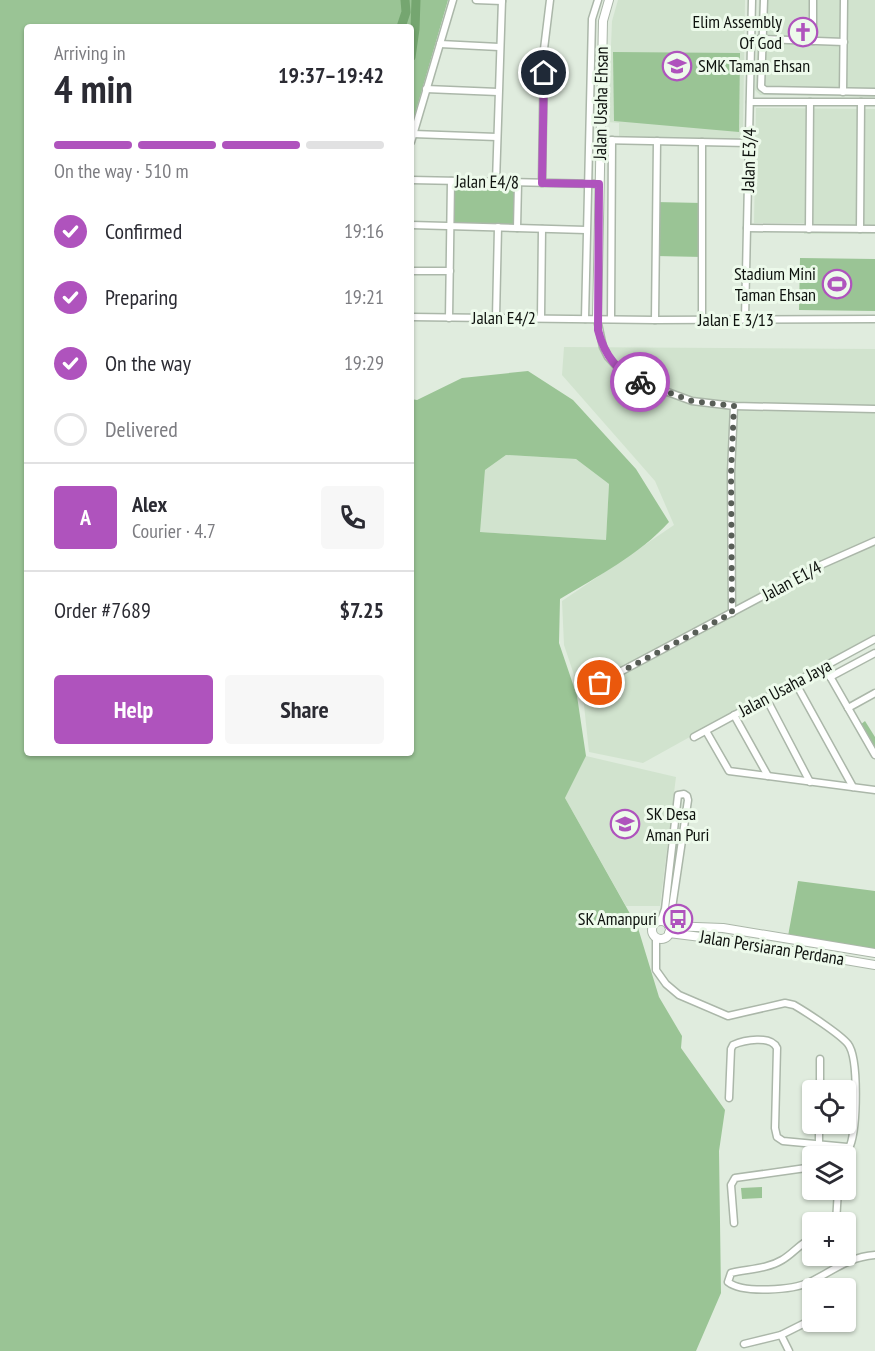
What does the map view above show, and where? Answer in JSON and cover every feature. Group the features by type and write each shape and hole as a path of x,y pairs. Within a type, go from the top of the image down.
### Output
{"street":[{"path":"414,131 453,0"},
{"path":"476,0 502,0 496,182"},
{"path":"542,183 544,49 550,0"},
{"path":"585,319 592,19 598,0"},
{"name":"Jalan Usaha Ehsan","path":"609,0 603,21 597,319 606,354 626,375 692,401 734,406 875,409"},
{"name":"Jalan E3/4","path":"745,319 752,0"},
{"path":"764,0 761,87 765,90 875,92"},
{"path":"813,0 813,41"},
{"path":"843,92 844,0"},
{"path":"592,19 603,21"},
{"path":"752,39 844,42"},
{"path":"440,44 500,47"},
{"path":"426,89 498,92"},
{"path":"750,102 875,102"},
{"path":"809,229 810,102"},
{"path":"860,229 861,102"},
{"path":"414,134 497,137"},
{"path":"600,140 749,143"},
{"path":"611,319 612,140"},
{"path":"656,320 657,141"},
{"path":"702,142 702,320"},
{"name":"Jalan E4/8","path":"414,180 599,184"},
{"path":"449,318 452,181"},
{"path":"517,228 518,183"},
{"path":"414,225 586,230"},
{"path":"496,318 498,227"},
{"path":"747,228 875,229"},
{"path":"541,318 542,229"},
{"path":"414,271 450,271"},
{"name":"Jalan E4/2","path":"414,317 597,319"},
{"name":"Jalan E 3/13","path":"597,319 875,320"},
{"path":"732,613 731,473 734,406"},
{"name":"Jalan E1/4","path":"584,691 823,564 875,542"},
{"name":"Jalan Usaha Jaya","path":"694,737 875,639"},
{"path":"830,677 875,653"},
{"path":"824,666 875,754"},
{"path":"795,682 853,787"},
{"path":"848,708 875,693"},
{"path":"766,698 810,782"},
{"path":"734,715 768,776"},
{"path":"706,731 727,770 875,790"},
{"path":"656,938 665,938 672,909 688,800 685,794 678,795 665,909 667,926"},
{"path":"667,926 655,922 652,927 652,933 656,938 657,970 666,984 679,995 728,1016 784,1003 794,1005 848,1044 853,1055 855,1122 850,1146 783,1141 777,1137 777,1048 774,1042 768,1040 733,1045 730,1049 729,1098"},
{"name":"Jalan Persiaran Perdana","path":"667,926 723,928 875,953"},
{"name":"Jalan Persiaran Perdana","path":"667,926 733,941 875,965"},
{"path":"820,1059 820,1080"},
{"path":"819,1134 819,1144"},
{"path":"734,1223 731,1185 735,1178 802,1169"},
{"path":"802,1243 782,1260 756,1269 731,1273 728,1282 733,1286 751,1289 793,1287 809,1283 841,1266"},
{"path":"856,1259 875,1256"},
{"path":"744,1344 781,1335 802,1324"},
{"path":"781,1335 789,1351"}],"shaded area":[{"name":"SMK Taman Ehsan","path":"618,0 745,0 743,130 740,137 737,139 619,137 619,123 608,122 612,21"},
{"path":"759,0 875,0 875,97 760,95 755,90"},
{"path":"756,108 875,109 875,234 804,234 804,223 754,223"},
{"path":"564,347 875,349 875,634 643,763 589,752 584,705 564,645 562,601 674,525 655,481 562,375"},
{"path":"506,455 576,459 609,484 606,540 479,532 485,470"},
{"name":"SK Desa Aman Puri","path":"586,756 676,777 660,906 626,906 565,798"}],"green space":[{"path":"0,0 448,0 414,118 414,24 24,24 24,756 414,756 414,400 462,378 528,371 573,400 636,469 669,522 631,555 560,599 559,643 577,696 586,756 565,798 638,928 659,997 682,1036 681,1048 725,1110 719,1151 721,1293 696,1351 0,1351","holes":["506,455 576,459 609,484 606,540 480,532 485,470"]},
{"path":"613,52 740,53 739,132 614,121"},
{"path":"451,181 518,183 517,228 451,226"},
{"path":"656,202 702,203 702,257 656,256"},
{"name":"Stadium Mini Taman Ehsan","path":"800,258 875,259 875,311 799,310"},
{"path":"865,721 875,737 875,749 860,725"},
{"path":"798,881 875,891 875,954 788,936"},
{"path":"762,1187 762,1198 742,1199 741,1188"}],"waterway":[{"path":"402,24 406,12 405,0"},
{"path":"414,36 416,0"}],"way so far":[{"path":"600,683 732,613 731,473 734,406 692,401 640,382"}],"place":[{"name":"Elim Assembly Of God","path":"803,32"},
{"name":"SMK Taman Ehsan","path":"677,66"},
{"name":"Stadium Mini Taman Ehsan","path":"837,284"},
{"name":"SK Desa Aman Puri","path":"625,824"},
{"name":"SK Amanpuri","path":"678,919"}],"route":[{"path":"544,73 542,183 599,184 598,330 603,347 611,361 621,371 640,382"}]}
